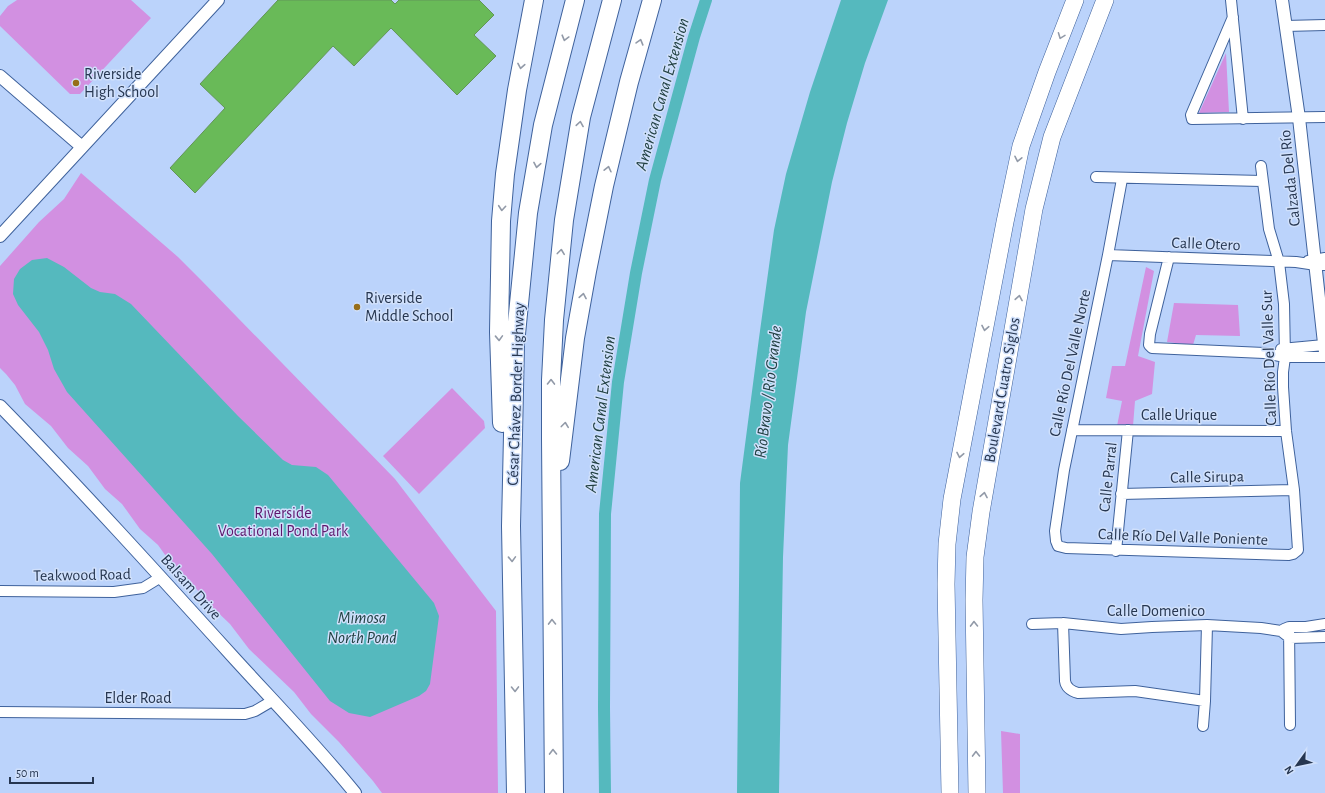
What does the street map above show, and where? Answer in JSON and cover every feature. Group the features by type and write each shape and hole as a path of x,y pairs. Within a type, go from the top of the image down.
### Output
{"highway":[{"path":"511,526 503,459 499,332 501,221 505,174 517,90 534,0"},
{"name":"César Chávez Border Highway","path":"516,793 511,526 515,344 528,213 543,125 575,0"},
{"path":"554,793 551,547 551,380 554,320 564,220 581,117 612,0"},
{"path":"551,547 574,346 587,272 604,186 629,82 652,0"},
{"name":"Boulevard Cuatro Siglos","path":"950,793 946,584 952,499 1021,146 1046,72 1075,0"},
{"name":"Boulevard Cuatro Siglos","path":"976,793 974,600 975,557 981,512 1034,209 1052,138 1104,0"}],"street":[{"path":"0,236 218,0"},
{"path":"1231,0 1243,119"},
{"name":"Calzada Del Río","path":"1282,0 1320,262 1325,351"},
{"path":"1233,17 1191,117 1193,120 1325,117"},
{"path":"1285,26 1325,24"},
{"path":"0,76 82,147"},
{"name":"Calle Río Del Valle Sur","path":"1261,166 1269,228 1279,262 1284,304 1285,353 1283,387 1286,431 1294,490 1298,550"},
{"path":"1096,178 1262,181"},
{"name":"Calle Río Del Valle Norte","path":"1066,548 1058,546 1055,531 1064,470 1108,255 1122,178"},
{"name":"Calle Otero","path":"1108,255 1302,263 1320,262"},
{"path":"1169,257 1150,334 1149,343 1152,348 1264,353 1325,351"},
{"name":"Balsam Drive","path":"0,406 66,474 161,577 310,741 355,793"},
{"name":"Calle Urique","path":"1072,430 1286,431"},
{"name":"Calle Parral","path":"1116,551 1128,430"},
{"name":"Calle Sirupa","path":"1121,494 1294,490"},
{"name":"Calle Río Del Valle Poniente","path":"1066,548 1116,551 1290,555 1294,554 1298,550"},
{"name":"Teakwood Road","path":"0,591 114,592 144,588 161,577"},
{"name":"Calle Domenico","path":"1032,624 1063,624 1121,629 1207,625 1285,629 1325,624"},
{"path":"1063,624 1065,680 1067,686 1071,690 1078,693 1134,691 1206,701"},
{"path":"1202,726 1206,701 1207,625"},
{"path":"1285,629 1290,638 1290,725"},
{"path":"1290,638 1325,637"},
{"name":"Elder Road","path":"0,712 245,714 255,711 272,700"}],"green space":[{"name":"Riverside High School","path":"17,0 131,0 151,18 80,94 70,94 0,26 0,16 8,6"},
{"path":"1226,53 1229,112 1199,113"},
{"name":"Riverside Vocational Pond Park","path":"81,173 178,257 395,479 496,611 498,793 382,793 339,742 311,714 294,692 249,649 230,624 208,603 190,581 173,566 158,545 140,529 122,504 105,489 88,466 68,448 51,426 25,404 15,385 0,368 0,266 39,222 64,199"},
{"path":"1146,267 1154,271 1138,356 1155,362 1152,394 1135,401 1133,426 1117,426 1122,401 1106,398 1112,366 1125,366"},
{"path":"1174,303 1238,305 1240,336 1196,335 1193,345 1167,342"},
{"path":"452,388 484,421 485,428 419,494 383,456"},
{"path":"1001,731 1020,734 1020,793 1003,793"}],"water":[{"name":"Río Bravo / Rio Grande","path":"841,0 888,0 865,63 847,123 832,182 806,312 788,445 783,557 779,793 737,793 740,483 759,338 774,230 786,174 810,92"},
{"name":"Mimosa North Pond","path":"47,258 64,267 91,288 100,292 115,294 131,304 238,416 283,460 292,465 316,467 328,475 434,603 439,616 430,684 426,691 419,696 370,717 349,713 330,701 212,554 67,392 54,369 48,350 39,332 18,305 13,294 14,279 20,269 32,260"}],"building":[{"path":"278,0 391,0 395,4 399,0 479,0 494,15 474,35 496,56 457,95 391,28 354,66 333,46 195,193 170,168 225,108 200,84"}],"waterway":[{"name":"American Canal Extension","path":"605,793 605,514 618,382 636,273 655,180 694,37 706,0"}],"place":[{"name":"Riverside High School","path":"76,83"},
{"name":"Riverside Middle School","path":"357,307"}]}
